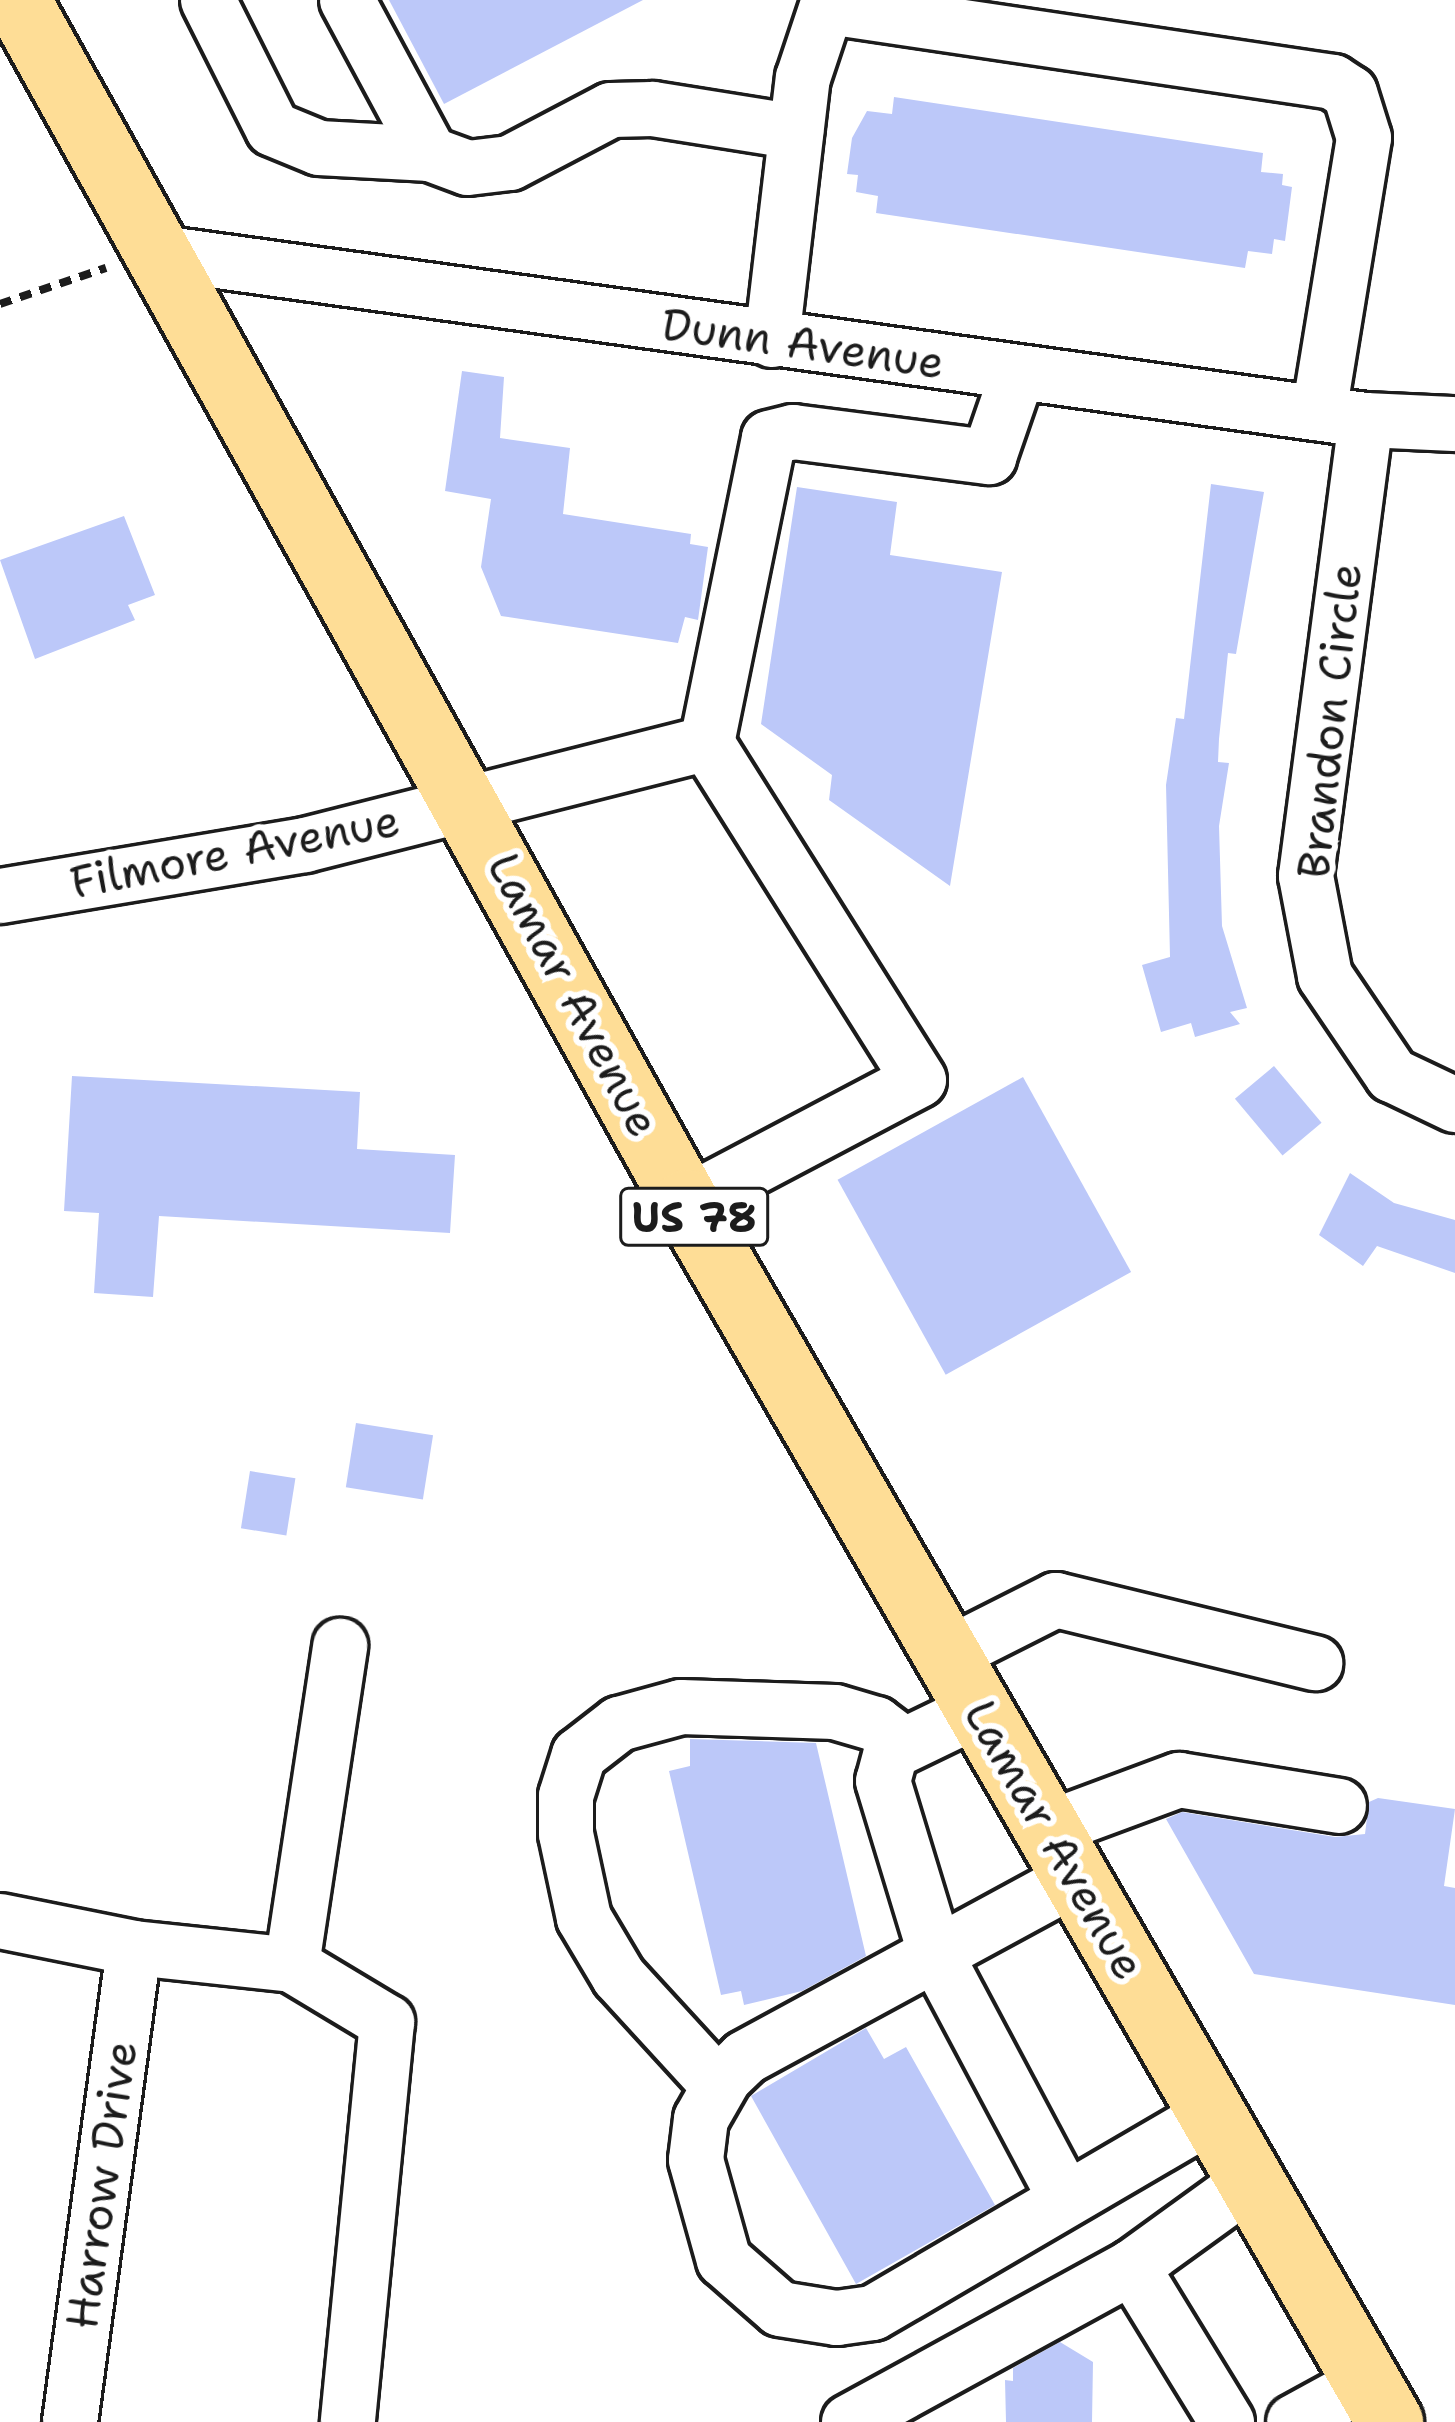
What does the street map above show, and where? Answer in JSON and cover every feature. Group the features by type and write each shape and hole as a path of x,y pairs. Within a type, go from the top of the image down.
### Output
{"main road":[{"name":"Lamar Avenue","path":"17,0 153,252 470,804 686,1203 1379,2402"}],"street":[{"path":"208,0 274,129 319,148 430,154 468,168 510,163 610,110 652,109 796,132"},
{"path":"347,0 430,154"},
{"path":"772,340 802,78 829,3 1070,21"},
{"name":"Brandon Circle","path":"1070,21 1333,82 1350,93 1364,138 1306,876 1325,976 1392,1075 1455,1105"},
{"name":"Dunn Avenue","path":"153,252 1343,417 1455,424"},
{"path":"686,1203 919,1080 707,743 769,439 793,432 989,457 1018,373"},
{"name":"Filmore Avenue","path":"0,896 305,845 707,743"},
{"path":"1066,2199 936,1955 883,1781 885,1762 963,1682 1056,1600 1315,1663"},
{"path":"292,1965 340,1646"},
{"path":"718,2085 620,1977 584,1918 566,1834 566,1796 579,1755 619,1724 681,1707 835,1712 876,1724 904,1745"},
{"path":"1213,2114 885,2308 837,2318 780,2309 724,2260 701,2198 697,2138 718,2085 745,2058 936,1955 1062,1853 1179,1780 1339,1806"},
{"path":"0,1921 134,1948 292,1965 387,2022 347,2422"},
{"name":"Harrow Drive","path":"70,2422 134,1948"},
{"path":"849,2422 1132,2267 1251,2181"},
{"path":"1132,2267 1227,2422"},
{"path":"1294,2422 1379,2402"}],"path":[{"path":"0,304 153,252"}],"building":[{"path":"389,0 643,0 444,104"},
{"path":"894,97 1263,153 1261,172 1283,174 1282,185 1292,187 1285,241 1274,239 1272,254 1248,251 1245,268 876,213 878,196 856,192 858,175 847,174 852,138 867,111 892,114"},
{"path":"462,371 504,377 500,438 570,448 563,514 691,534 690,544 708,547 698,620 685,617 678,643 501,616 481,567 491,499 445,491"},
{"path":"1211,484 1264,492 1236,654 1228,653 1218,762 1229,763 1219,826 1222,926 1247,1008 1230,1012 1240,1024 1195,1037 1191,1023 1161,1032 1142,965 1170,957 1166,785 1176,718 1184,719"},
{"path":"797,487 897,502 890,555 1002,572 950,886 829,800 832,775 761,724"},
{"path":"124,516 155,595 128,605 135,620 35,659 0,560"},
{"path":"1274,1066 1322,1123 1282,1155 1235,1099"},
{"path":"72,1076 360,1092 357,1149 455,1155 450,1233 159,1216 153,1297 94,1293 99,1213 64,1211"},
{"path":"1023,1077 1131,1272 946,1375 838,1180"},
{"path":"1350,1173 1394,1203 1455,1220 1455,1273 1377,1246 1363,1266 1319,1235"},
{"path":"356,1423 433,1435 423,1499 346,1487"},
{"path":"250,1471 295,1478 286,1535 241,1528"},
{"path":"690,1739 816,1743 866,1956 802,1991 744,2005 741,1991 721,1995 669,1771 690,1766"},
{"path":"1378,1798 1455,1809 1444,1886 1455,1888 1455,2005 1254,1974 1166,1819 1182,1812 1335,1837 1365,1834 1369,1802"},
{"path":"866,2028 884,2059 906,2047 995,2205 856,2284 751,2096"},
{"path":"1060,2342 1093,2362 1092,2422 1006,2422 1005,2380 1013,2381 1013,2368"}]}
